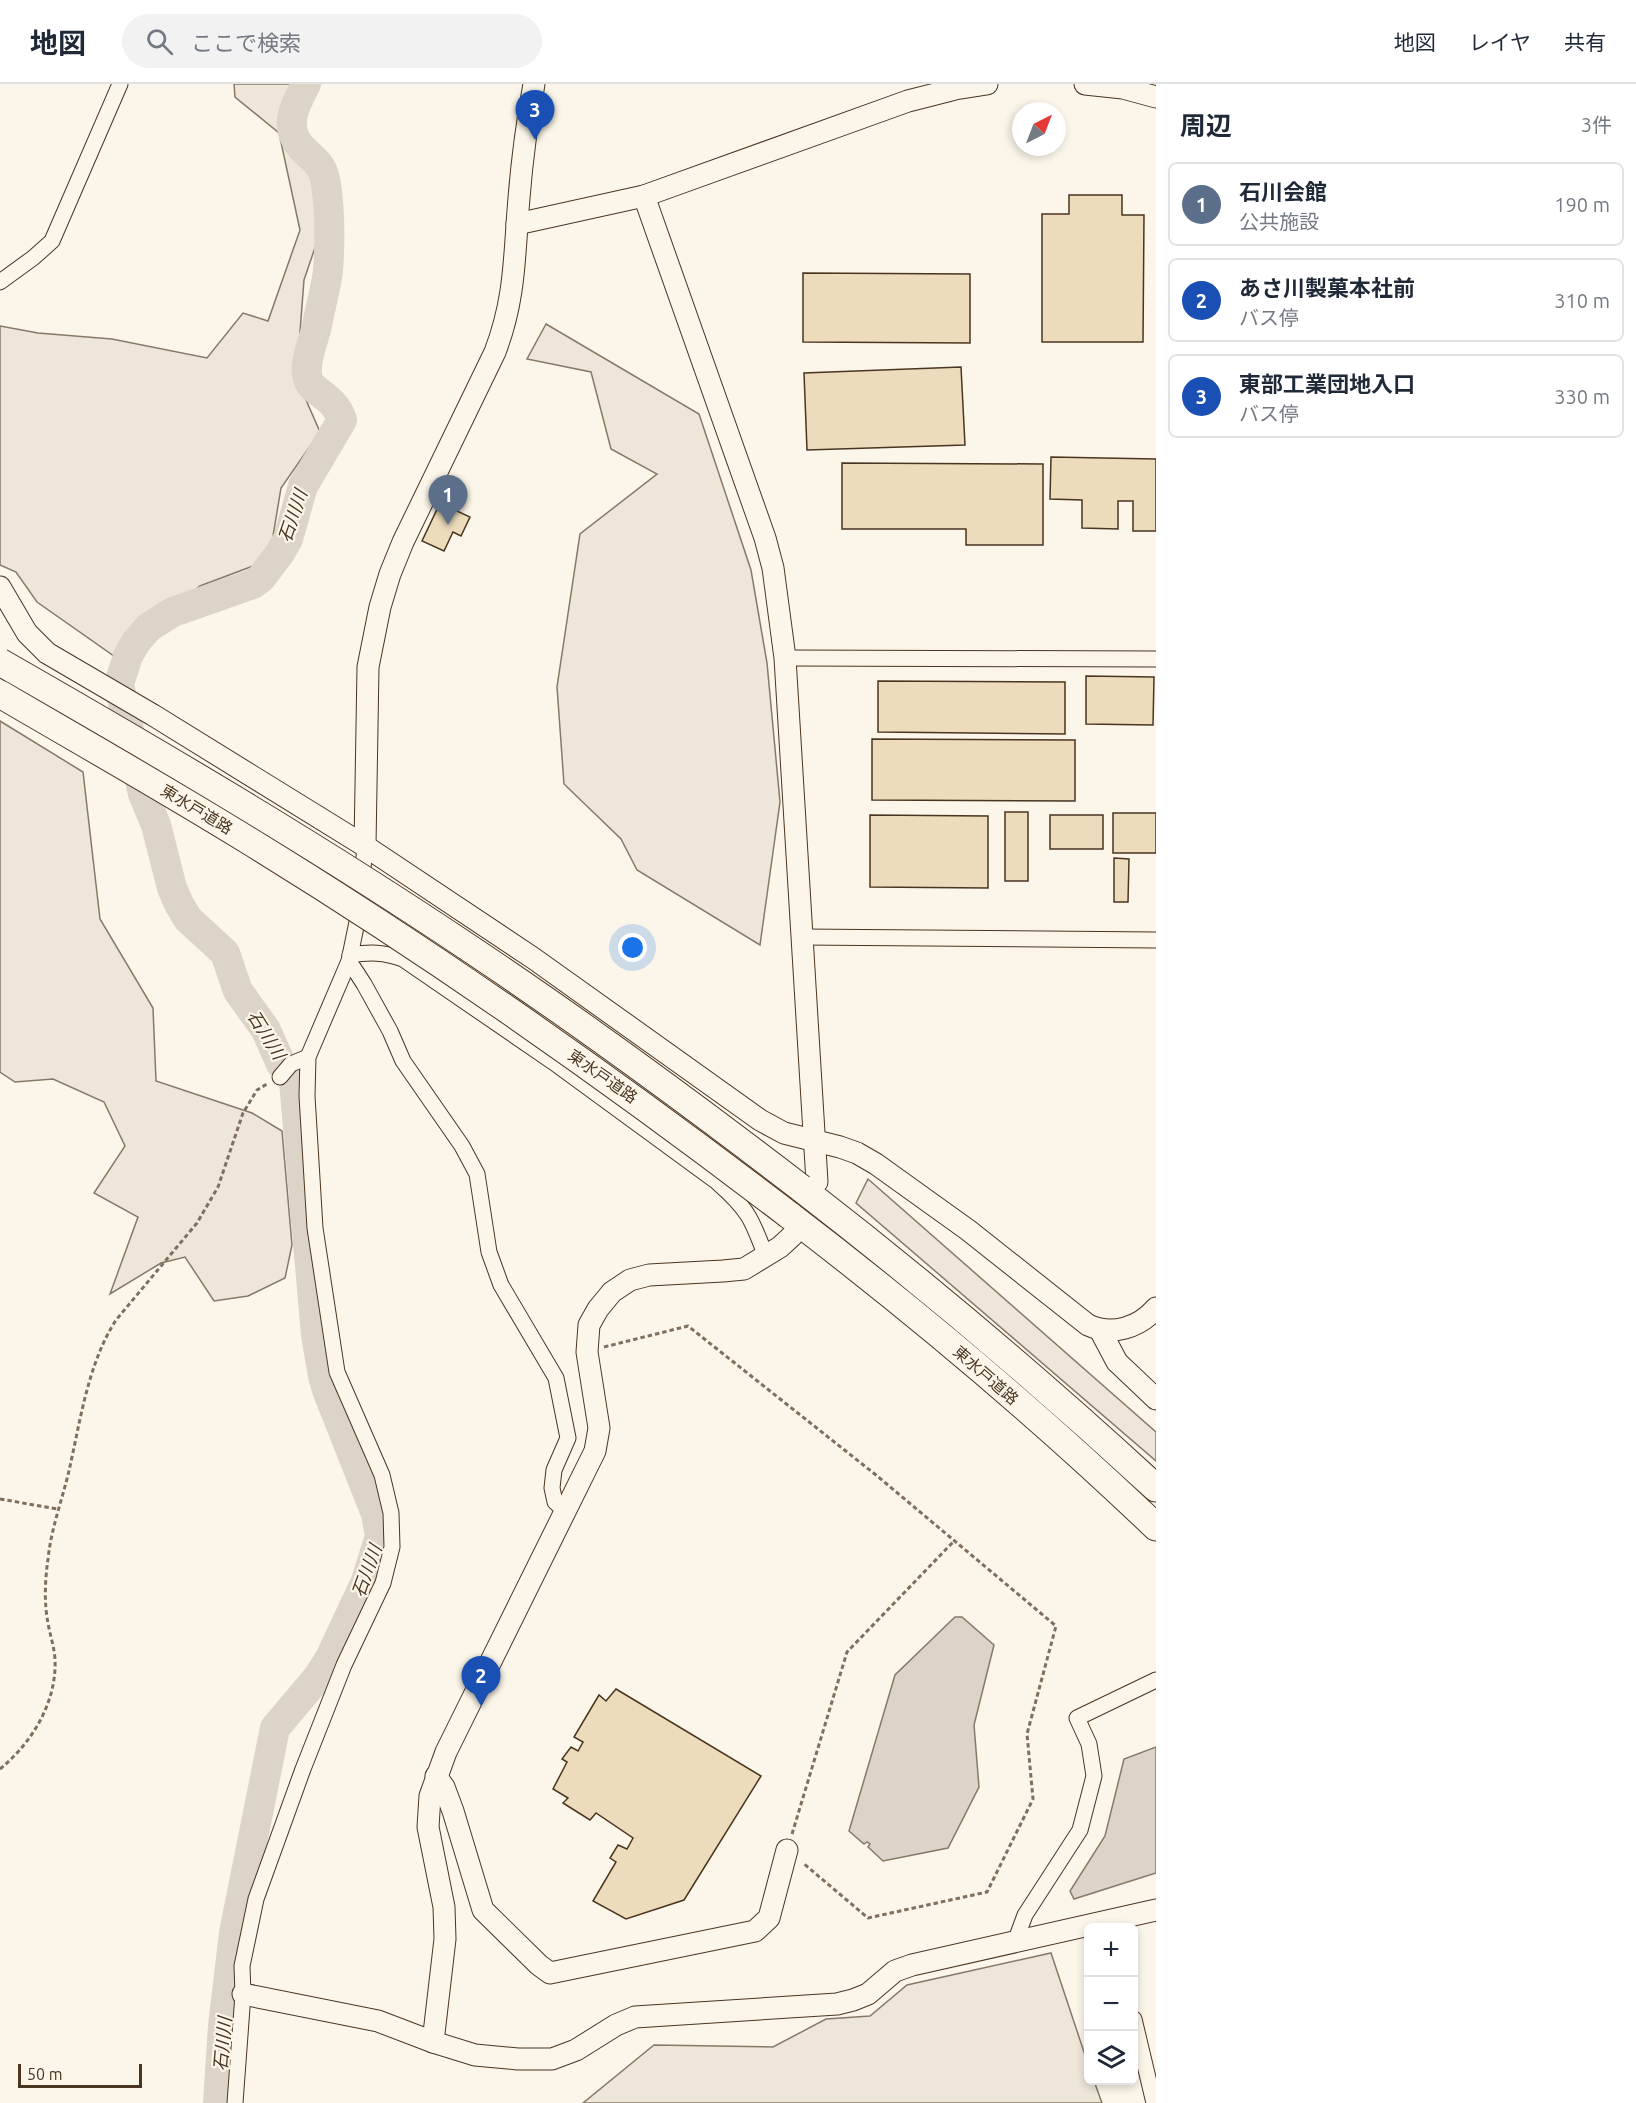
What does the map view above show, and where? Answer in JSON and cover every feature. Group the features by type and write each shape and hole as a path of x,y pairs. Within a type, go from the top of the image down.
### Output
{"highway":[{"name":"東水戸道路","path":"0,662 190,772 357,875 469,948 809,1185 1006,1354 1156,1488"},
{"name":"東水戸道路","path":"0,694 248,840 442,965 636,1100 791,1225 862,1271 987,1375 1156,1527"}],"street":[{"path":"0,282 52,241 120,84"},
{"path":"235,2103 243,1994 242,1966 255,1899 336,1686 382,1583 392,1547 391,1513 382,1474 337,1372 315,1228 307,1096 308,1057 349,958 359,912 365,846 368,668 380,607 403,542 495,352 505,326 515,272 523,158 534,84"},
{"path":"517,224 644,196 908,101 955,89 987,84"},
{"path":"1085,84 1123,88 1156,97"},
{"path":"644,196 765,538 773,568 785,658 816,1141 809,1185"},
{"path":"0,587 27,633 47,653 153,715 365,846 533,958 760,1120 784,1133 857,1153 876,1164 968,1230 1088,1325 1110,1331 1130,1326 1142,1320 1156,1308"},
{"path":"785,658 1156,659"},
{"path":"802,937 1156,940"},
{"path":"349,958 373,952 403,959 552,1062 717,1182 740,1202 754,1224 766,1257"},
{"path":"349,958 403,1061 462,1146 477,1174 489,1252 501,1285 556,1378 568,1438 554,1470 552,1488 555,1502 566,1512"},
{"path":"280,1077 291,1064 308,1057"},
{"path":"433,2042 445,1939 444,1907 428,1827 430,1796 446,1752 595,1451 599,1428 597,1400 587,1352 589,1325 612,1293 630,1280 649,1275 744,1269 766,1257 791,1225"},
{"path":"1100,1330 1117,1362 1156,1399"},
{"path":"1015,1942 1025,1915 1080,1830 1094,1776 1089,1744 1077,1718 1156,1680"},
{"path":"436,1776 444,1787 453,1811 483,1910 539,1965 550,1972 755,1931 769,1918 787,1850"},
{"path":"1114,1923 1156,1910"},
{"path":"243,1994 378,2020 433,2042 475,2055 518,2059 552,2058 576,2050 616,2025 635,2017 837,2004 868,1994 895,1971 912,1965 1084,1929"},
{"path":"1137,2031 1154,2103"}],"path":[{"path":"0,1769 21,1748 40,1722 49,1702 54,1681 55,1660 48,1623 46,1581 48,1558 57,1509 92,1374 105,1336 197,1223 218,1187 243,1113 257,1090 280,1077"},
{"path":"587,1352 688,1326 876,1475 955,1540 1056,1626 1027,1734 1032,1799 987,1892 868,1918 787,1850 846,1652 955,1540"},
{"path":"0,1499 57,1509"}],"shaded area":[{"path":"234,84 294,84 284,124 309,166 321,230 304,280 299,345 303,393 320,432 281,488 269,560 200,586 114,656 37,602 16,572 0,565 0,326 38,333 112,339 207,358 243,313 268,321 300,230 279,133 235,97"},
{"path":"546,324 699,414 751,570 767,663 780,802 760,945 637,870 621,839 564,784 557,687 580,534 657,474 611,449 591,372 527,359"},
{"path":"0,721 83,772 100,919 153,1008 156,1081 252,1113 282,1131 292,1245 285,1278 248,1296 214,1301 185,1257 161,1263 110,1294 138,1217 94,1193 125,1146 104,1102 53,1079 15,1082 0,1072"},
{"path":"868,1179 1156,1432 1156,1461 856,1203"},
{"path":"955,1617 962,1617 994,1645 974,1725 979,1787 948,1848 883,1861 868,1847 870,1844 867,1842 864,1844 849,1831 895,1675"},
{"path":"1156,1747 1156,1873 1074,1899 1070,1891 1105,1836 1124,1759"},
{"path":"1051,1953 1084,2052 1084,2085 1095,2085 1102,2103 583,2103 654,2045 773,2047 826,2019 870,2016 907,1985"}],"building":[{"path":"1069,195 1122,195 1122,215 1144,215 1143,342 1042,342 1042,214 1069,214"},
{"path":"803,273 970,274 970,343 803,342"},
{"path":"961,367 965,445 807,450 804,373"},
{"path":"1051,457 1156,459 1156,531 1133,531 1133,501 1118,501 1118,529 1082,528 1082,500 1050,499"},
{"path":"842,463 1043,464 1043,545 966,545 966,529 842,529"},
{"path":"440,503 470,517 461,536 453,532 444,551 422,541"},
{"path":"1086,676 1154,677 1153,725 1086,724"},
{"path":"878,681 1065,682 1065,734 878,732"},
{"path":"872,739 1075,740 1075,801 872,800"},
{"path":"1005,812 1028,812 1028,881 1005,881"},
{"path":"1113,813 1156,813 1156,853 1113,853"},
{"path":"870,815 988,816 988,888 870,887"},
{"path":"1050,815 1103,815 1103,849 1050,849"},
{"path":"1114,858 1129,859 1128,902 1114,902"},
{"path":"616,1689 761,1776 684,1900 626,1919 593,1901 616,1862 610,1858 618,1845 627,1849 633,1838 596,1813 590,1820 563,1803 568,1798 553,1789 567,1762 562,1759 571,1747 578,1751 583,1742 574,1737 599,1695 606,1701"}],"waterway":[{"name":"石川川","path":"218,2103 223,2026 234,1933 275,1728 318,1677 330,1658 366,1581 380,1536 376,1514 323,1376 316,1335 294,1081 281,1064 266,1030 238,991 225,953 188,919 179,904 172,888 156,825 143,794 119,684 128,656 149,627 173,612 253,584 261,578 288,539 303,486 342,420 334,405 310,384 307,372 327,277 329,238 325,177 314,159 301,147 293,131 295,108 306,84"}],"place":[{"name":"東部工業団地入口","path":"535,140"},
{"name":"石川会館","path":"448,525"},
{"name":"あさ川製菓本社前","path":"481,1706"}]}
